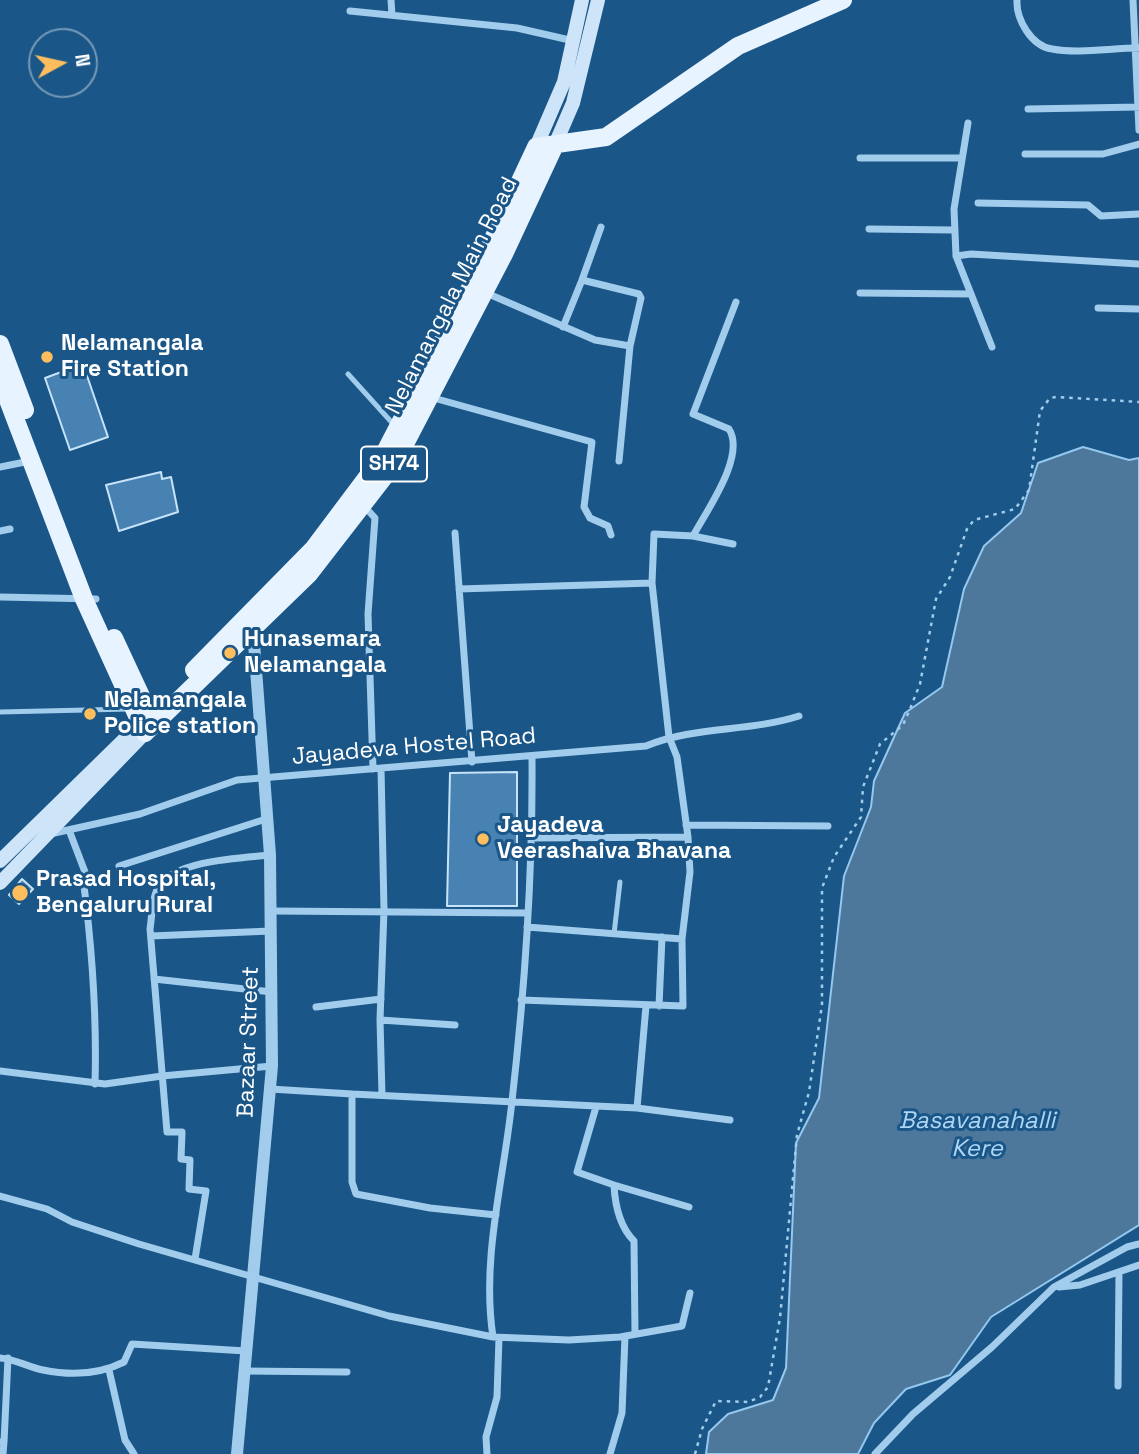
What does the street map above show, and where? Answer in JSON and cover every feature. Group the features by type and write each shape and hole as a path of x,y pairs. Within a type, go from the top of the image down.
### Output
{"main road":[{"path":"545,147 564,82 582,0"},
{"path":"545,147 573,103 598,0"},
{"path":"545,147 606,136 738,46 843,0"},
{"name":"SH74","path":"477,289 545,147"},
{"name":"Nelamangala Main Road","path":"0,883 40,844 144,721 253,630 309,574 395,463 423,394 477,289"},
{"path":"2,352 90,599"},
{"path":"0,379 31,461 144,721 0,861"},
{"name":"SH74","path":"144,721 314,548 383,456 397,429 423,394"}],"street":[{"path":"391,0 392,15"},
{"path":"1017,0 1016,15 1035,41 1050,49 1138,48"},
{"path":"1133,0 1138,48 1139,130"},
{"path":"350,11 517,28 574,41"},
{"path":"1028,109 1139,107"},
{"path":"968,123 953,230 956,257 992,347"},
{"path":"1025,154 1102,154 1139,144"},
{"path":"860,158 962,158"},
{"path":"978,202 1088,205 1101,216 1139,214"},
{"path":"563,327 601,227"},
{"path":"869,229 953,230"},
{"path":"956,257 971,254 1139,264"},
{"path":"582,280 639,294 640,303 630,346 619,461"},
{"path":"477,289 595,340 630,346"},
{"path":"860,293 971,294"},
{"path":"693,536 733,460 736,445 729,429 693,414 736,302"},
{"path":"1098,308 1139,309"},
{"path":"423,394 592,442 584,507 590,518 608,526 611,535"},
{"path":"0,467 31,461"},
{"path":"362,504 375,518 368,614 384,910 380,1020 383,1095"},
{"path":"0,531 10,529"},
{"path":"455,533 472,762"},
{"path":"521,1000 683,1006 682,939 690,872 688,836 677,757 669,737 652,583 654,534 693,536 733,544"},
{"path":"459,589 652,583"},
{"path":"0,597 90,599"},
{"name":"Bazaar Street","path":"237,1454 272,1066 270,855 262,778 253,630"},
{"name":"Jayadeva Hostel Road","path":"40,844 51,833 140,814 237,780 646,746 669,737 768,726 799,716"},
{"path":"487,1454 486,1437 497,1397 496,1337 488,1300 496,1215 512,1101 527,927 532,838 532,757"},
{"path":"119,866 266,819"},
{"path":"686,825 828,826"},
{"path":"69,830 85,872 83,878 93,950 97,1034 95,1084"},
{"path":"532,838 688,836"},
{"path":"195,1259 206,1191 189,1189 190,1160 181,1159 181,1132 167,1132 150,936 154,899 159,886 169,876 214,861 270,855"},
{"path":"272,911 528,913"},
{"path":"527,927 682,939"},
{"path":"150,936 272,931"},
{"path":"659,1006 663,937"},
{"path":"154,979 273,992"},
{"path":"316,1007 381,999"},
{"path":"637,1108 646,1006"},
{"path":"380,1020 455,1025"},
{"path":"0,1072 95,1084 272,1066"},
{"path":"270,1089 637,1108 730,1120"},
{"path":"352,1094 352,1182 356,1194 430,1208 496,1215"},
{"path":"596,1107 577,1172 689,1207"},
{"path":"614,1185 615,1205 627,1233 635,1241 635,1334"},
{"path":"0,1196 47,1209 72,1223 139,1244 389,1316 496,1337 569,1340 625,1336 682,1326 690,1293"},
{"path":"875,1454 913,1414 992,1347 1054,1287 1127,1247 1139,1244"},
{"path":"1054,1287 1080,1284 1139,1265"},
{"path":"1118,1386 1119,1272"},
{"path":"611,1454 622,1413 625,1336"},
{"path":"3,1454 4,1358 42,1370 79,1374 109,1370 124,1362 132,1343 208,1346 246,1351"},
{"path":"109,1370 125,1440 134,1454"},
{"path":"244,1371 347,1373"}],"lane":[{"path":"348,374 397,429"},
{"path":"0,712 144,721"},
{"path":"614,934 620,882"}],"path":[{"path":"695,1454 702,1429 716,1401 748,1402 760,1397 768,1387 780,1318 795,1148 809,1092 822,1005 822,888 834,857 861,817 863,788 871,761 880,744 903,725 915,697 928,649 936,599 950,577 967,529 974,520 1015,509 1029,490 1040,411 1046,402 1056,397 1139,402"}],"water":[{"name":"Basavanahalli Kere","path":"1083,447 1129,460 1139,458 1139,1225 991,1317 950,1375 906,1389 874,1423 858,1454 706,1454 709,1432 728,1414 773,1400 786,1368 796,1143 819,1098 844,876 871,807 874,781 905,713 942,687 964,589 984,546 1021,513 1038,463"}],"building":[{"path":"83,364 108,437 70,450 45,378"},
{"path":"161,472 162,479 171,477 178,512 119,531 106,485"},
{"name":"Jayadeva Veerashaiva Bhavana","path":"517,772 517,906 447,906 450,773"},
{"path":"22,879 33,889 19,904 9,895"}],"place":[{"name":"Nelamangala Fire Station","path":"47,357"},
{"name":"Hunasemara Nelamangala","path":"230,653"},
{"name":"Nelamangala Police station","path":"90,714"},
{"name":"Jayadeva Veerashaiva Bhavana","path":"483,839"},
{"name":"Prasad Hospital, Bengaluru Rural","path":"20,893"}]}
